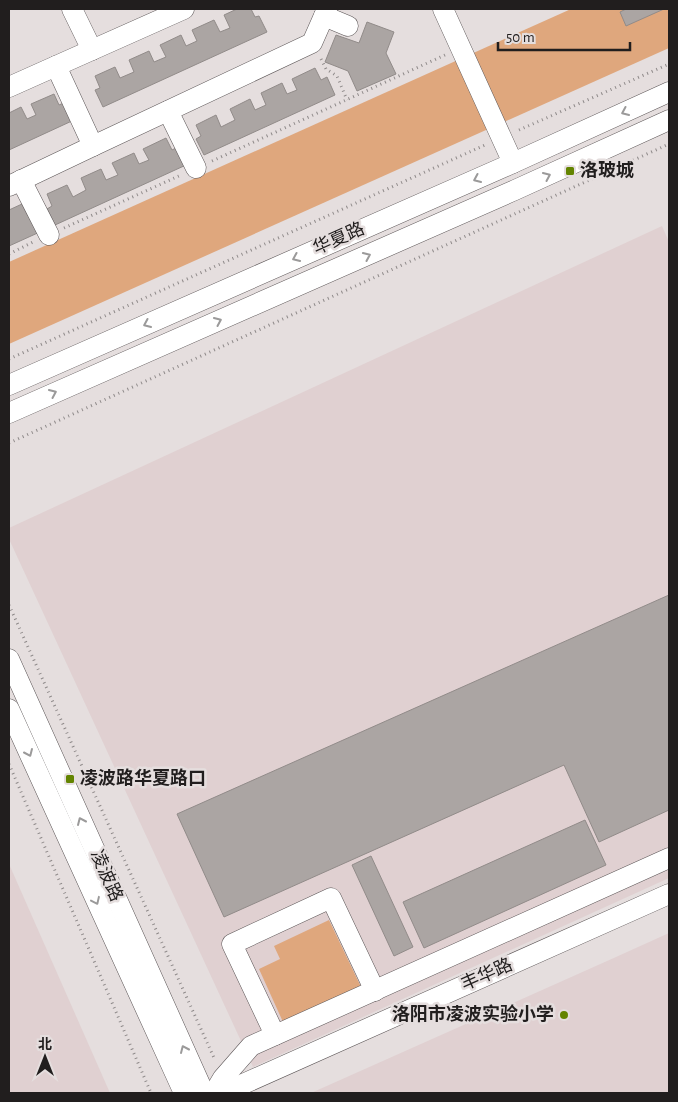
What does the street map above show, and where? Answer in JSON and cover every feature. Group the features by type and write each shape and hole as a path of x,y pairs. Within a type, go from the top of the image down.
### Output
{"street":[{"path":"72,9 92,50"},
{"path":"9,87 184,9"},
{"path":"443,9 513,163"},
{"path":"48,236 15,183 312,43 326,13 348,26"},
{"path":"56,66 93,146"},
{"name":"华夏路","path":"9,385 513,163 669,92"},
{"path":"168,111 196,168"},
{"name":"华夏路","path":"9,413 669,120"},
{"name":"凌波路","path":"9,660 204,1093"},
{"name":"凌波路","path":"9,709 184,1093"},
{"path":"220,1088 251,1046 669,858"},
{"name":"丰华路","path":"220,1088 669,894"},
{"path":"276,1036 232,944 331,898 375,991"},
{"name":"丰华路","path":"254,1093 669,908"}],"path":[{"path":"312,43 326,69 337,76 347,100"},
{"path":"9,254 461,48"},
{"path":"9,359 669,64"},
{"path":"9,443 669,144"},
{"path":"9,605 220,1088"},
{"path":"9,764 151,1093"}],"shaded area":[{"path":"571,9 669,9 669,48 9,344 9,262"},
{"path":"662,226 669,242 669,878 253,1067 9,539 9,528"},
{"path":"9,864 110,1093 9,1093"},
{"path":"329,920 361,987 283,1022 259,969 280,959 274,946"},
{"name":"洛阳市凌波实验小学","path":"669,933 669,1093 311,1093 616,957"}],"building":[{"path":"237,9 251,9 255,17 259,16 267,32 103,107 95,90 100,88 95,76 115,67 120,78 134,72 129,60 149,51 154,62 166,57 160,45 181,35 186,46 197,41 192,30 214,20 220,32 230,28 224,15"},
{"path":"626,9 664,9 626,26 620,12"},
{"path":"367,22 394,32 386,53 396,74 357,91 348,71 325,62 336,35 359,43"},
{"path":"315,68 321,80 327,77 335,95 204,155 196,139 201,136 196,125 216,115 221,127 235,120 230,109 250,99 255,110 266,105 261,93 282,83 287,94 297,90 292,79"},
{"path":"54,94 59,105 66,102 74,120 9,150 9,113 21,107 27,119 36,115 31,104"},
{"path":"166,138 172,150 178,147 186,165 55,225 47,209 52,206 47,194 67,185 73,197 86,190 81,178 101,169 106,180 118,175 112,163 134,153 139,164 149,160 143,149"},
{"path":"22,204 28,216 34,213 42,231 9,246 9,210"},
{"path":"669,595 669,810 599,842 564,765 224,917 177,814"},
{"path":"585,820 606,865 424,948 403,902"},
{"path":"371,856 413,947 394,956 352,865"}],"place":[{"name":"洛玻城","path":"570,171"},
{"name":"凌波路华夏路口","path":"70,779"},
{"name":"洛阳市凌波实验小学","path":"564,1015"}]}
